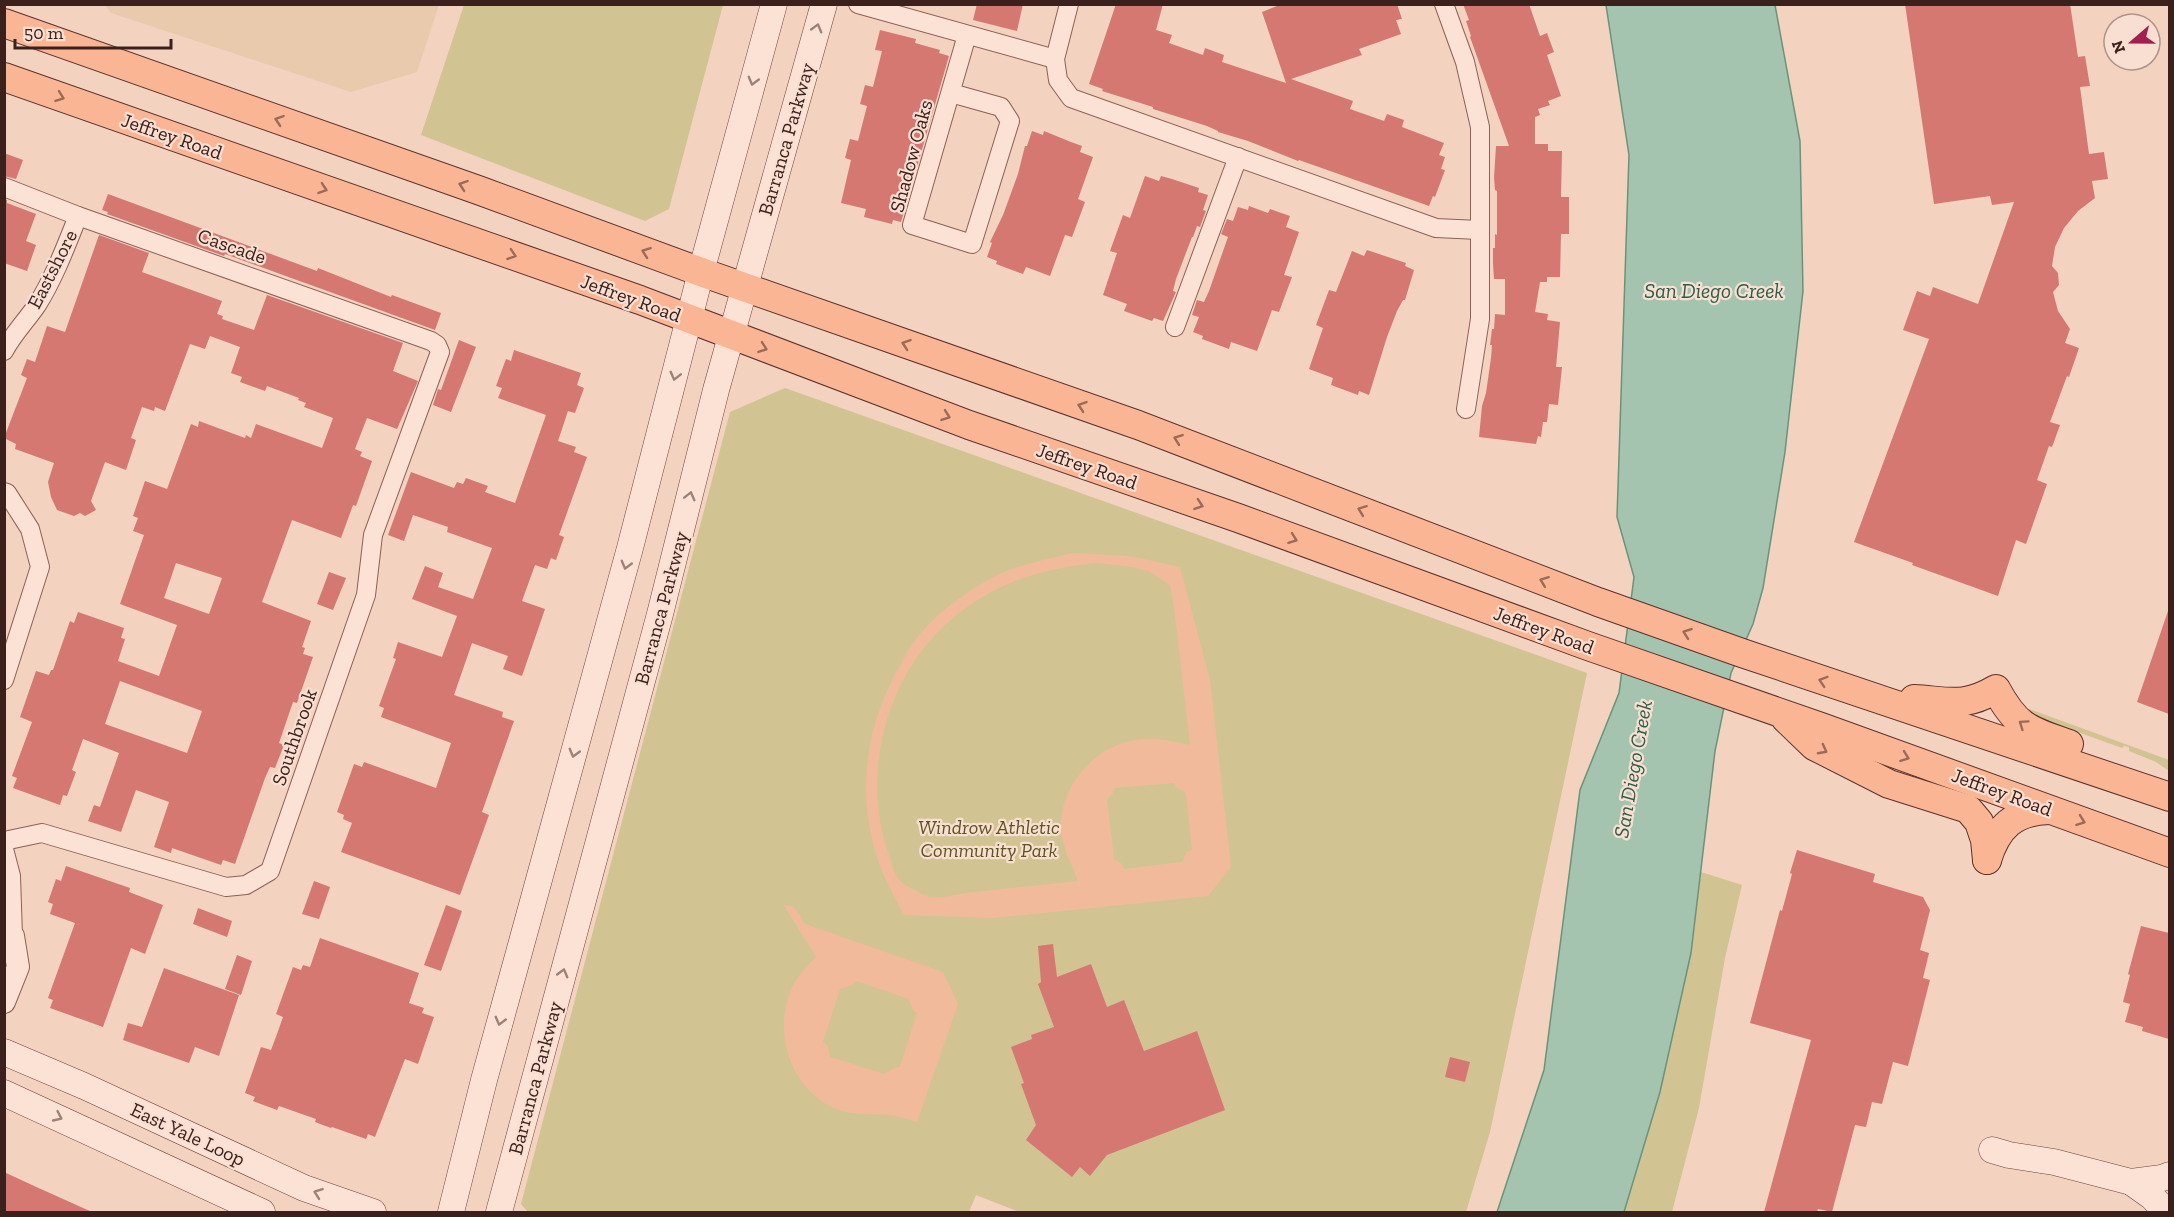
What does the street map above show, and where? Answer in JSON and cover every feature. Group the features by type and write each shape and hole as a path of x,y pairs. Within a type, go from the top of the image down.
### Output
{"main road":[{"path":"452,1212 484,1080 627,560 701,272 774,4"},
{"name":"Barranca Parkway","path":"499,1212 660,614 744,286 824,4"},
{"path":"4,22 478,190 701,272 1218,454 1599,602 1865,695 2169,795"},
{"name":"Jeffrey Road","path":"4,77 689,319 969,424 1238,518 1588,646 1730,694 2169,854"},
{"path":"1865,695 1956,704 1980,699 1996,689 2008,711 2022,724 2041,734 2126,764 2169,795"},
{"path":"1779,712 1814,746 1833,756 1889,784 1968,809 1979,822 1985,840 1987,860 1992,842 2014,818 2031,810 2049,810"},
{"name":"East Yale Loop","path":"4,1052 84,1086 304,1188 373,1212"},
{"name":"East Yale Loop","path":"4,1093 261,1212"},
{"path":"1992,1150 2054,1162 2131,1182 2152,1197 2167,1212"},
{"path":"2131,1182 2169,1175"}],"street":[{"path":"858,4 1055,59"},
{"path":"1069,4 1055,59 1058,80 1071,98 1436,228 1479,230"},
{"path":"1444,4 1465,62 1480,127 1480,320 1466,409"},
{"name":"Shadow Oaks","path":"951,93 1001,107 1010,121 972,244 912,225 967,35"},
{"path":"1175,327 1238,157"},
{"name":"Cascade","path":"4,187 78,216 431,341 437,345 440,352"},
{"name":"Eastshore","path":"4,351 37,304 61,258 78,216"},
{"name":"Southbrook","path":"4,842 42,833 226,887 246,885 270,871 366,596 373,535 440,352"},
{"path":"4,492 7,493 30,529 40,567 4,680"},
{"path":"4,849 11,876 9,940 18,967 4,1002"}],"shaded area":[{"path":"105,5 439,5 417,72 351,92 111,13"}],"green space":[{"path":"464,5 723,5 669,209 645,221 421,135"},
{"name":"Windrow Athletic Community Park","path":"785,388 1587,673 1490,1132 1466,1212 1019,1212 976,1195 969,1212 528,1212 521,1204 730,412"},
{"path":"2029,709 2169,760 2169,771 2156,762 2129,751 2129,747 2122,748 2028,714"},
{"path":"1701,872 1742,885 1725,958 1699,1108 1672,1212 1624,1212 1660,1092 1691,953"}],"sand":[{"path":"1073,553 1130,556 1180,567 1210,680 1231,867 1208,896 993,918 904,915 878,859 872,839 866,794 869,751 880,708 889,687 913,643 929,624 958,599 979,585 1020,566","holes":["1095,563 1149,571 1170,585 1190,745 1156,739 1127,742 1112,747 1085,767 1067,795 1062,811 1061,828 1065,849 1078,881 947,897 927,897 903,883 896,875 880,821 877,791 878,762 892,704 905,677 921,652 940,630 974,602 992,591 1031,575","1174,783 1177,788 1186,793 1192,850 1187,852 1182,862 1124,869 1122,864 1114,859 1107,799 1115,788"]},
{"path":"783,904 794,907 805,924 943,972 958,1004 917,1122 894,1116 839,1110 818,1099 798,1075 790,1061 786,1045 785,1014 793,986 816,957","holes":["856,981 909,999 913,1010 917,1013 900,1067 884,1074 830,1057 828,1046 823,1042 840,989"]}],"water":[{"name":"San Diego Creek","path":"1606,5 1775,5 1800,141 1803,291 1785,452 1763,588 1753,624 1731,673 1715,751 1691,953 1660,1092 1624,1212 1497,1212 1544,1070 1580,790 1619,693 1634,577 1617,517 1629,155"}],"building":[{"path":"977,4 1023,4 1017,31 973,20"},
{"path":"1116,4 1163,4 1156,30 1172,35 1169,43 1203,55 1205,48 1224,55 1222,62 1286,83 1262,12 1282,4 1397,4 1402,19 1396,20 1401,34 1359,49 1362,55 1291,79 1353,101 1350,109 1384,121 1387,114 1404,120 1402,127 1444,143 1439,155 1445,157 1441,169 1445,170 1435,197 1433,196 1429,206 1298,161 1207,126 1153,109 1153,107 1102,91 1103,89 1089,84"},
{"path":"1463,4 1529,4 1540,36 1547,33 1554,52 1547,55 1561,96 1548,101 1550,105 1538,109 1540,115 1535,117 1535,144 1548,144 1548,151 1562,151 1561,197 1569,197 1569,234 1561,234 1560,277 1547,277 1547,282 1540,282 1535,312 1548,314 1547,320 1560,322 1556,367 1562,367 1558,405 1549,404 1547,422 1543,422 1541,437 1538,436 1536,444 1479,437 1495,314 1505,315 1505,279 1494,279 1493,248 1495,248 1495,234 1497,235 1497,191 1494,178 1496,146 1509,146 1470,37 1466,21 1469,20"},
{"path":"1905,4 2070,4 2078,57 2085,56 2090,86 2080,87 2089,154 2104,152 2108,179 2092,181 2095,198 2078,211 2064,228 2055,247 2052,266 2058,273 2059,285 2053,292 2058,311 2070,329 2065,343 2079,348 2050,422 2060,425 2052,447 2049,446 2037,480 2047,484 2026,544 2016,540 1998,596 1854,542 1929,339 1903,330 1917,291 1930,296 1933,287 1978,304 2014,202 1992,205 1990,196 1934,204"},
{"path":"880,30 916,39 915,43 940,50 939,53 949,56 901,222 893,220 892,224 864,217 866,209 841,203 851,160 845,158 850,139 858,141 867,106 860,104 865,85 873,87 882,51 875,50"},
{"path":"1032,131 1043,135 1044,131 1082,146 1080,152 1093,157 1078,199 1085,202 1072,237 1065,235 1050,276 1026,267 1023,274 996,264 997,261 987,257 992,243 990,242 1003,215"},
{"path":"4,153 23,160 16,179 4,176"},
{"path":"1145,176 1159,181 1161,176 1172,179 1199,188 1198,192 1208,195 1203,210 1206,211 1200,227 1197,226 1192,237 1176,279 1173,291 1176,292 1163,321 1154,318 1152,321 1124,311 1127,304 1103,295 1117,253 1110,251 1123,215 1130,218"},
{"path":"108,194 317,271 318,268 391,297 392,295 441,313 435,330 107,214 108,212 102,210"},
{"path":"4,199 7,203 36,214 26,241 36,245 27,271 4,263"},
{"path":"1249,206 1268,213 1270,209 1290,216 1286,227 1299,232 1284,275 1292,277 1279,312 1272,310 1257,351 1231,342 1229,349 1202,339 1203,336 1193,332 1199,317 1192,315 1197,300 1204,302 1209,291 1228,237 1221,234 1227,219 1233,221 1238,207 1248,210"},
{"path":"99,235 149,253 142,272 222,301 217,314 223,316 222,319 254,330 267,295 403,343 393,371 418,381 397,429 367,418 355,449 362,452 360,456 372,461 356,506 353,505 341,538 292,520 262,602 311,621 302,647 305,648 303,654 313,657 297,703 293,702 279,743 284,745 275,768 270,767 265,778 235,864 223,860 221,865 172,848 171,853 154,847 169,802 136,790 121,832 88,821 94,805 100,807 119,753 83,739 72,770 76,772 67,796 63,795 60,805 13,788 17,778 12,776 32,722 20,717 36,671 49,675 53,670 70,621 74,623 78,612 124,628 121,638 125,639 118,661 159,676 177,625 120,604 144,535 133,531 138,518 133,516 145,481 167,489 191,424 198,427 199,421 245,438 246,435 251,438 256,424 322,448 333,418 304,407 306,403 298,400 299,398 267,386 265,391 240,382 242,377 231,373 240,347 210,336 205,349 190,344 165,411 155,407 154,411 142,407 131,438 136,440 126,470 105,462 91,501 96,510 85,516 80,513 74,516 57,510 51,497 48,482 54,463 15,449 16,444 4,438 27,378 21,375 27,359 35,362 47,326 65,332","holes":["176,563 222,578 209,614 164,598","120,681 202,711 187,753 105,724"]},
{"path":"1367,250 1406,263 1405,266 1414,270 1405,300 1397,311 1387,337 1369,395 1359,391 1358,395 1331,385 1333,378 1309,369 1323,328 1316,325 1329,290 1336,292 1352,251 1364,256"},
{"path":"459,340 476,347 451,412 433,405 438,389 441,390"},
{"path":"514,350 581,373 577,385 584,388 575,413 568,411 558,441 576,447 574,452 587,457 559,535 564,537 556,560 551,558 547,569 535,565 522,601 545,609 522,676 503,669 508,656 472,643 454,695 503,712 502,717 514,721 482,812 489,815 460,895 341,852 352,823 343,819 344,815 337,812 354,764 362,767 364,762 436,788 451,743 381,717 384,708 379,706 396,659 393,658 398,642 442,657 457,616 412,599 425,566 443,573 438,587 473,599 492,548 447,532 448,527 413,515 404,541 388,535 411,472 454,488 457,482 463,484 466,478 488,486 485,492 515,503 546,415 498,398 502,388 496,386 506,359 511,361"},
{"path":"329,572 346,578 333,610 317,604"},
{"path":"2169,612 2169,714 2137,702"},
{"path":"1797,850 1875,874 1873,882 1923,897 1930,910 1920,950 1929,953 1923,978 1930,980 1908,1066 1893,1062 1882,1104 1872,1102 1866,1127 1855,1125 1832,1212 1818,1209 1817,1212 1764,1212 1811,1040 1750,1023"},
{"path":"66,866 130,888 129,892 163,905 145,954 131,948 103,1027 50,1008 53,1000 48,998 75,923 50,914 53,904 48,902 56,879 61,881"},
{"path":"314,881 330,887 319,919 302,914"},
{"path":"446,905 462,911 441,971 424,965"},
{"path":"198,908 232,921 227,937 193,924"},
{"path":"2141,926 2169,933 2169,1039 2142,1031 2143,1027 2125,1022 2130,1004 2123,1002"},
{"path":"320,938 419,973 409,1003 424,1008 422,1013 434,1017 418,1064 405,1059 375,1137 368,1134 366,1139 331,1128 315,1122 316,1119 279,1106 277,1110 253,1101 255,1097 245,1093 261,1047 271,1050 283,1017 276,1014 293,967 301,970 303,965 310,967"},
{"path":"1053,944 1057,977 1091,964 1107,1007 1124,1000 1144,1051 1197,1031 1225,1110 1107,1155 1090,1176 1080,1167 1072,1177 1026,1140 1036,1125 1011,1047 1032,1039 1031,1035 1054,1027 1038,984 1041,982 1038,946"},
{"path":"237,955 252,961 241,995 225,989"},
{"path":"164,968 239,995 219,1056 195,1047 189,1063 123,1040 128,1023 142,1027"},
{"path":"1450,1057 1470,1062 1465,1082 1445,1077"},
{"path":"4,1172 32,1185 92,1212 4,1212"}]}
